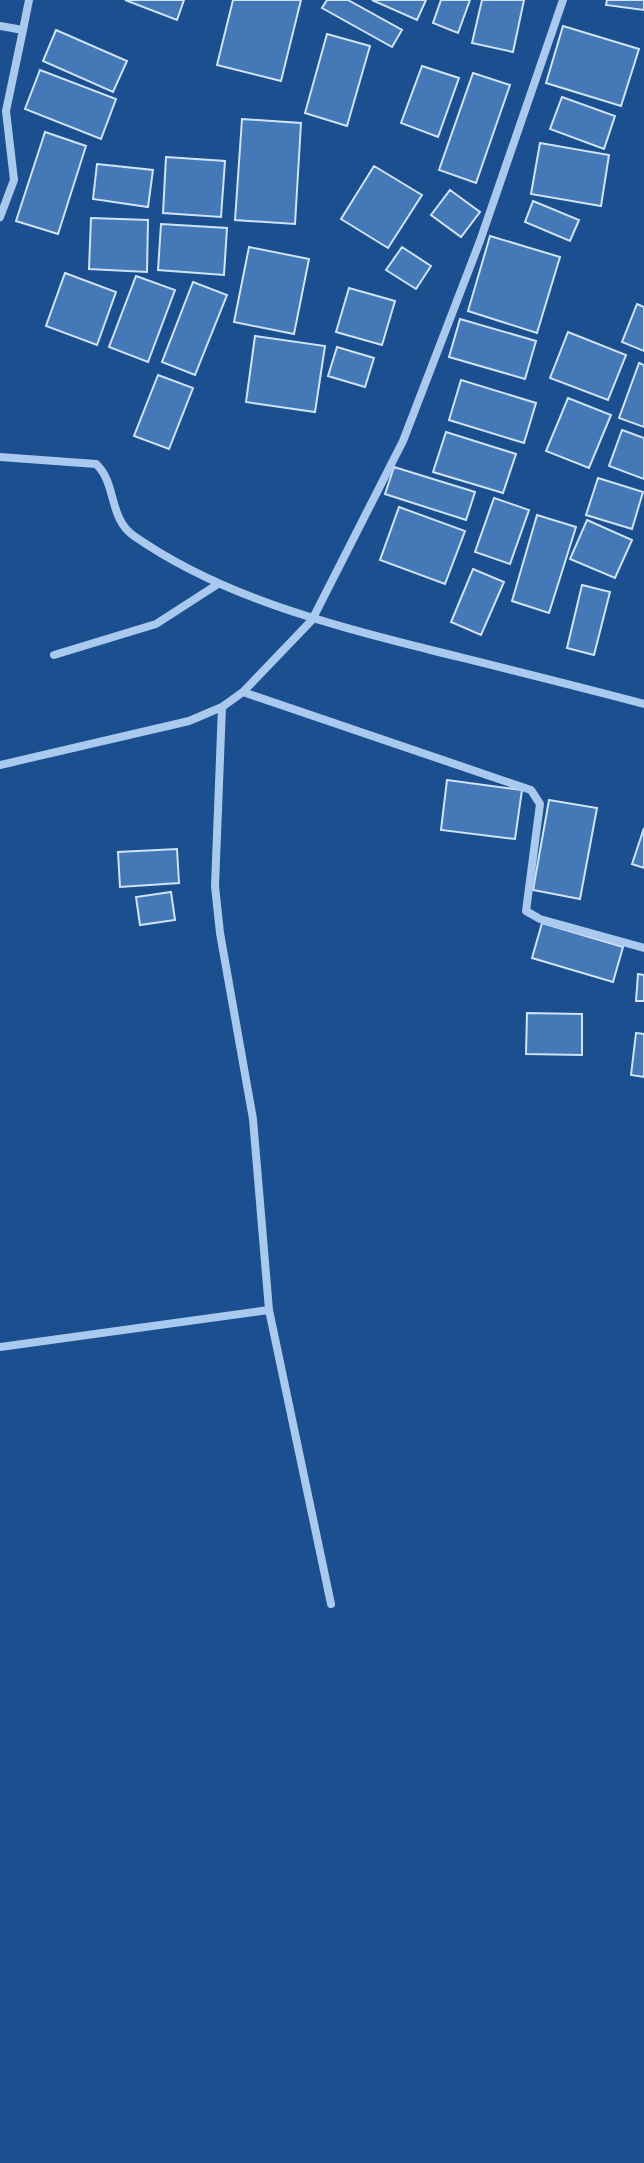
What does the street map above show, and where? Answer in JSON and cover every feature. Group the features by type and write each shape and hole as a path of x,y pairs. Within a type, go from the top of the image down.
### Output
{"street":[{"path":"0,217 14,180 6,111 29,0"},
{"path":"0,765 189,721 222,707 243,692 312,620 403,441 480,241 563,0"},
{"path":"0,26 23,30"},
{"path":"0,457 96,464 105,472 111,503 120,523 132,535 218,584 312,620 644,704"},
{"path":"54,655 156,624 218,584"},
{"path":"243,692 531,790 540,804 526,911 540,919 644,948"},
{"path":"222,707 215,886 228,988 253,1119 269,1310 331,1604"},
{"path":"0,1347 269,1310"}],"building":[{"path":"125,0 184,0 177,20"},
{"path":"233,0 301,0 281,81 217,65"},
{"path":"327,0 348,0 402,30 392,47 322,8"},
{"path":"372,0 426,0 417,20"},
{"path":"441,0 470,0 458,33 433,23"},
{"path":"482,0 524,0 513,52 472,43"},
{"path":"607,0 644,0 644,10 606,5"},
{"path":"563,26 639,49 621,106 546,83"},
{"path":"56,30 127,61 113,92 43,61"},
{"path":"327,34 370,46 347,126 305,113"},
{"path":"422,66 459,78 438,137 401,123"},
{"path":"40,70 116,99 101,139 25,109"},
{"path":"473,73 510,85 476,183 439,170"},
{"path":"562,97 615,116 604,149 550,129"},
{"path":"242,119 301,123 295,224 235,220"},
{"path":"45,132 86,146 58,234 16,221"},
{"path":"540,143 609,155 601,206 531,194"},
{"path":"166,157 225,161 221,217 163,213"},
{"path":"97,164 153,170 148,207 93,199"},
{"path":"374,166 422,195 388,248 341,219"},
{"path":"450,190 480,212 461,237 431,215"},
{"path":"533,201 579,220 570,241 525,222"},
{"path":"91,218 148,220 147,272 89,269"},
{"path":"161,224 227,228 224,275 158,270"},
{"path":"490,236 560,257 537,333 468,311"},
{"path":"249,247 309,259 294,334 234,322"},
{"path":"402,247 431,266 416,289 386,270"},
{"path":"65,273 116,292 97,345 46,326"},
{"path":"136,276 175,290 148,362 109,347"},
{"path":"193,282 227,295 195,375 162,362"},
{"path":"349,288 395,301 382,345 336,332"},
{"path":"637,304 644,307 644,351 622,342"},
{"path":"460,319 536,341 525,379 449,357"},
{"path":"568,332 626,355 608,400 550,378"},
{"path":"255,336 325,346 315,412 246,402"},
{"path":"337,347 374,358 365,387 328,376"},
{"path":"639,363 644,365 644,427 619,418"},
{"path":"158,375 193,388 169,449 134,436"},
{"path":"461,380 536,403 524,443 449,420"},
{"path":"568,398 611,415 589,468 546,451"},
{"path":"622,430 644,438 644,479 609,466"},
{"path":"446,432 516,454 503,493 433,472"},
{"path":"394,467 475,492 466,520 385,494"},
{"path":"598,478 643,492 632,529 586,515"},
{"path":"494,498 529,510 510,564 475,552"},
{"path":"399,507 465,531 445,584 380,560"},
{"path":"537,515 576,527 549,613 512,601"},
{"path":"587,520 632,540 615,578 570,559"},
{"path":"473,569 504,582 481,635 451,622"},
{"path":"582,585 610,592 594,655 567,648"},
{"path":"447,780 522,790 515,839 441,830"},
{"path":"549,800 597,808 580,899 533,890"},
{"path":"644,828 644,868 632,864"},
{"path":"177,849 179,883 120,887 118,852"},
{"path":"171,892 175,920 140,925 136,897"},
{"path":"542,923 623,947 613,982 532,958"},
{"path":"638,974 644,975 644,1001 636,1001"},
{"path":"527,1013 582,1014 582,1055 526,1054"},
{"path":"636,1033 644,1034 644,1077 631,1075"}]}
